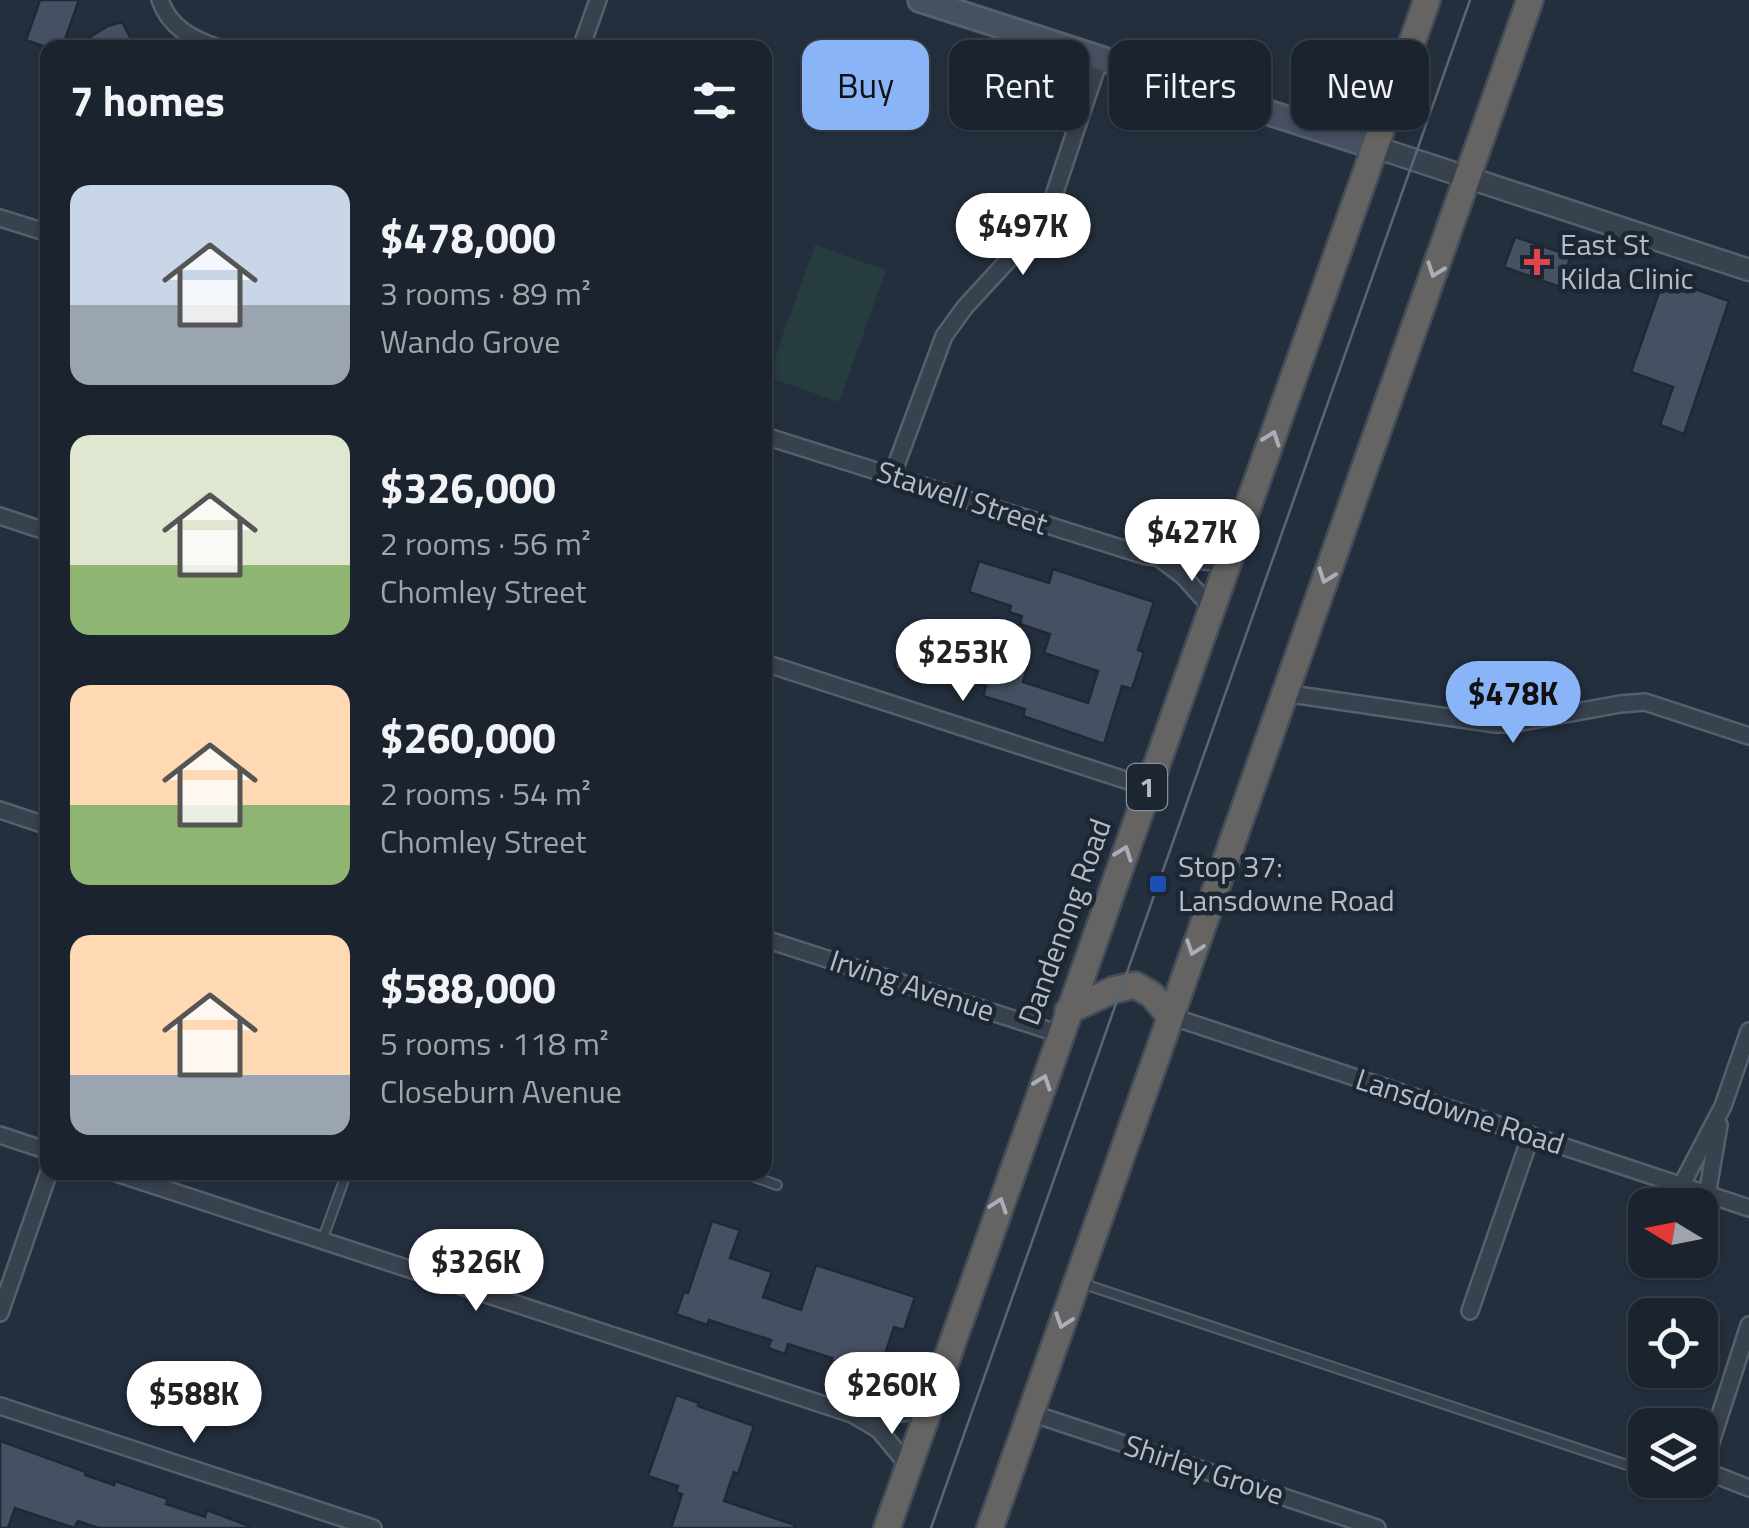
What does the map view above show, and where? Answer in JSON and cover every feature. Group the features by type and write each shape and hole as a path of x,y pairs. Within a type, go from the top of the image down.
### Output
{"highway":[{"name":"Dandenong Road","path":"886,1528 1427,0"},
{"path":"990,1528 1530,0"},
{"path":"1064,1022 1113,990 1135,985 1152,994 1170,1016"}],"main road":[{"path":"920,0 1375,148"}],"street":[{"path":"160,0 164,12 180,31 200,40"},
{"path":"585,40 598,0"},
{"path":"892,476 944,336 1045,215 1100,58"},
{"path":"1375,148 1749,270"},
{"path":"0,218 40,230"},
{"name":"Stawell Street","path":"772,438 1146,556 1227,563"},
{"path":"0,516 40,529"},
{"name":"Stawell Street","path":"1160,558 1211,606"},
{"path":"772,665 1148,787"},
{"path":"1284,693 1495,724 1645,702 1749,736"},
{"path":"0,810 40,823"},
{"name":"Irving Avenue","path":"772,941 1064,1022"},
{"name":"Lansdowne Road","path":"1170,1016 1688,1188"},
{"path":"1682,1186 1723,1106 1749,1031"},
{"path":"1708,1188 1723,1106"},
{"path":"0,1135 40,1148"},
{"path":"1470,1311 1531,1135"},
{"path":"0,1313 46,1180"},
{"path":"137,1180 852,1414 878,1430 908,1465"},
{"name":"Lansdowne Road","path":"1718,1198 1749,1208"},
{"path":"1718,1418 1749,1326"},
{"path":"0,1406 373,1528"},
{"path":"852,1414 928,1410"},
{"name":"Shirley Grove","path":"1030,1413 1376,1528"},
{"path":"1718,1477 1749,1488"}],"lane":[{"path":"322,1241 344,1180"},
{"path":"765,1180 777,1184"},
{"path":"1076,1282 1628,1465"}],"green space":[{"path":"815,245 886,270 839,402 772,378 772,366"}],"building":[{"path":"40,0 79,0 65,40 40,40 40,45 26,40"},
{"path":"122,22 132,40 85,40"},
{"name":"East St Kilda Clinic","path":"1515,237 1571,256 1560,287 1504,267"},
{"path":"1664,278 1729,301 1684,434 1660,425 1673,387 1631,372"},
{"path":"979,561 1049,583 1053,569 1154,602 1138,650 1144,652 1132,689 1122,686 1104,744 1023,716 1025,709 983,696 986,686 981,685 995,643 1014,650 1011,660 1028,665 1023,682 1088,703 1098,671 1044,653 1050,634 1020,624 1022,616 1009,612 1011,606 969,592"},
{"path":"924,621 948,629 931,676 918,671 916,676 895,668 911,625 921,628"},
{"path":"712,1221 740,1230 730,1258 772,1272 763,1297 801,1310 816,1265 915,1297 904,1330 894,1327 876,1382 837,1368 839,1363 832,1358 788,1344 785,1354 768,1348 771,1340 676,1314 684,1292 688,1293"},
{"path":"676,1395 754,1426 724,1501 795,1525 794,1528 671,1528 682,1494 676,1492 678,1486 648,1476"},
{"path":"0,1441 86,1472 85,1475 168,1499 166,1504 205,1517 207,1510 249,1526 98,1528 78,1521 74,1528 15,1508 8,1528 0,1528"}],"tram line":[{"path":"931,1528 1470,0"}],"place":[{"name":"East St Kilda Clinic","path":"1537,262"},
{"name":"Stop 37: Lansdowne Road","path":"1158,884"}]}
